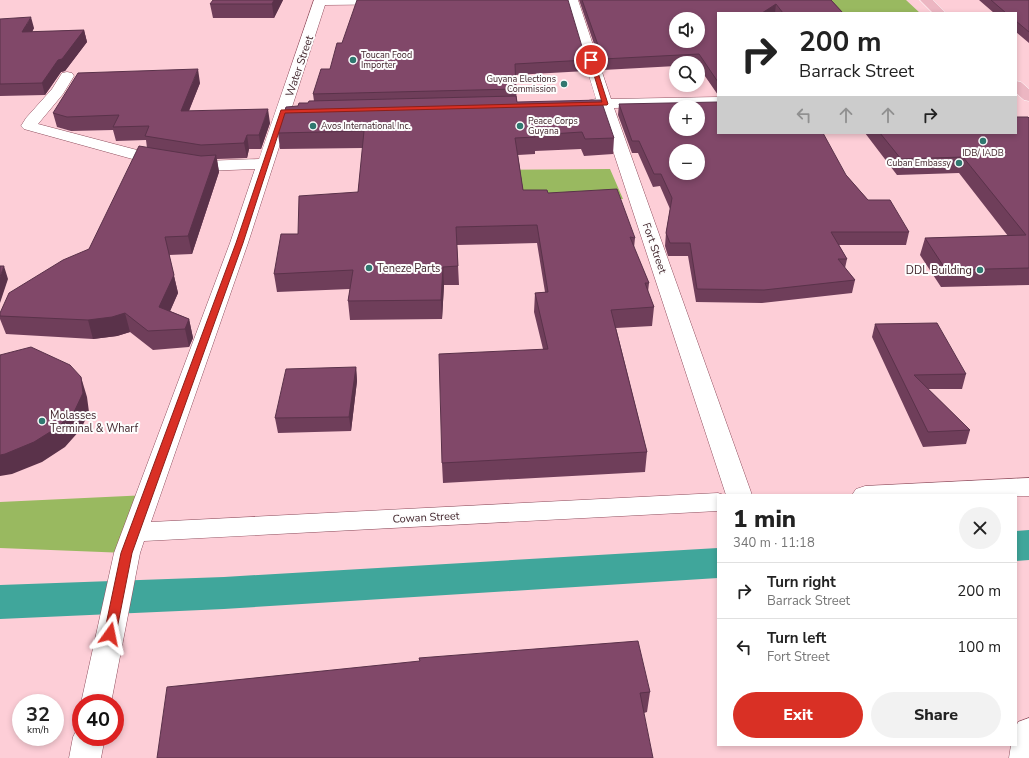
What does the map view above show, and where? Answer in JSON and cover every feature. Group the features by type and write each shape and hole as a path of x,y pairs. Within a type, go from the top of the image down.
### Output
{"main road":[{"path":"926,0 939,12"}],"street":[{"path":"320,0 409,0"},
{"name":"Water Street","path":"98,694 131,543 266,164 290,111 320,0"},
{"name":"Fort Street","path":"572,0 605,104 739,494"},
{"path":"67,76 58,91 31,121 29,126 136,155 204,166 266,164"},
{"path":"574,105 717,101"},
{"path":"886,494 1029,487"},
{"name":"Cowan Street","path":"131,543 717,502"},
{"path":"1024,758 1029,732"},
{"path":"85,758 87,746"}],"green space":[{"path":"759,0 906,0 919,12 768,12"},
{"path":"610,169 623,199 458,202 459,170"},
{"path":"148,495 127,553 0,548 0,502"}],"building":[{"path":"213,0 274,0 272,4 210,4"},
{"path":"357,0 568,0 586,60 515,64 516,89 313,94 321,69 330,69 337,43 342,43"},
{"path":"582,0 831,0 842,12 782,12 776,4 764,12 717,12 717,81 705,63 705,56 700,56 699,54 603,59"},
{"path":"991,0 1029,0 1029,32 1017,22 1017,12 1005,12"},
{"path":"31,17 22,32 84,30 62,59 58,60 42,83 0,84 0,19"},
{"path":"198,69 181,111 268,109 259,135 247,135 244,143 201,145 145,136 149,126 113,127 119,115 67,117 53,113 78,73"},
{"path":"516,96 517,102 601,100 614,138 585,139 582,132 535,135 535,137 515,138 523,190 547,190 548,193 617,189 635,238 630,237 649,283 645,283 654,307 611,310 647,452 442,463 439,354 548,349 535,293 548,292 537,225 456,227 458,266 443,267 441,300 348,301 353,270 274,274 281,234 298,234 299,196 358,192 364,131 278,133 286,107 298,106 299,103 308,103 309,101"},
{"path":"705,102 717,102 717,134 824,134 846,175 868,200 890,200 909,232 831,232 847,259 838,259 855,280 764,290 697,289 690,243 670,243 666,233 672,198 661,174 654,174 639,141 632,141 619,104 669,103 669,136 705,136"},
{"path":"1017,117 1028,117 1029,268 946,270 925,238 1026,235 963,157 901,159 881,134 1017,134"},
{"path":"139,146 201,156 216,155 188,236 165,237 174,275 159,307 189,319 185,329 148,331 125,313 112,317 88,320 0,316 9,293 63,260 89,249"},
{"path":"0,266 4,266 0,277"},
{"path":"937,323 966,374 914,375 970,430 928,432 875,324"},
{"name":"Molasses Terminal & Wharf","path":"31,347 70,365 81,377 83,393 75,410 58,427 34,442 0,455 0,355"},
{"path":"356,367 349,417 275,418 286,369"},
{"path":"638,641 650,692 640,693 653,758 157,758 167,687 420,661 419,658"}],"waterway":[{"path":"1017,546 1029,545"},
{"path":"0,602 224,593 717,563"}],"place":[{"name":"Toucan Food Importer","path":"353,60"},
{"name":"Guyana Elections Commission","path":"564,84"},
{"name":"Avos International Inc.","path":"313,126"},
{"name":"Peace Corps Guyana","path":"520,126"},
{"name":"IDB/ IADB","path":"983,141"},
{"name":"Cuban Embassy","path":"959,163"},
{"name":"Teneze Parts","path":"369,268"},
{"name":"DDL Building","path":"980,270"},
{"name":"Molasses Terminal & Wharf","path":"42,421"}],"route":[{"path":"110,634 127,553 239,243 283,112 605,104 591,60"}]}
